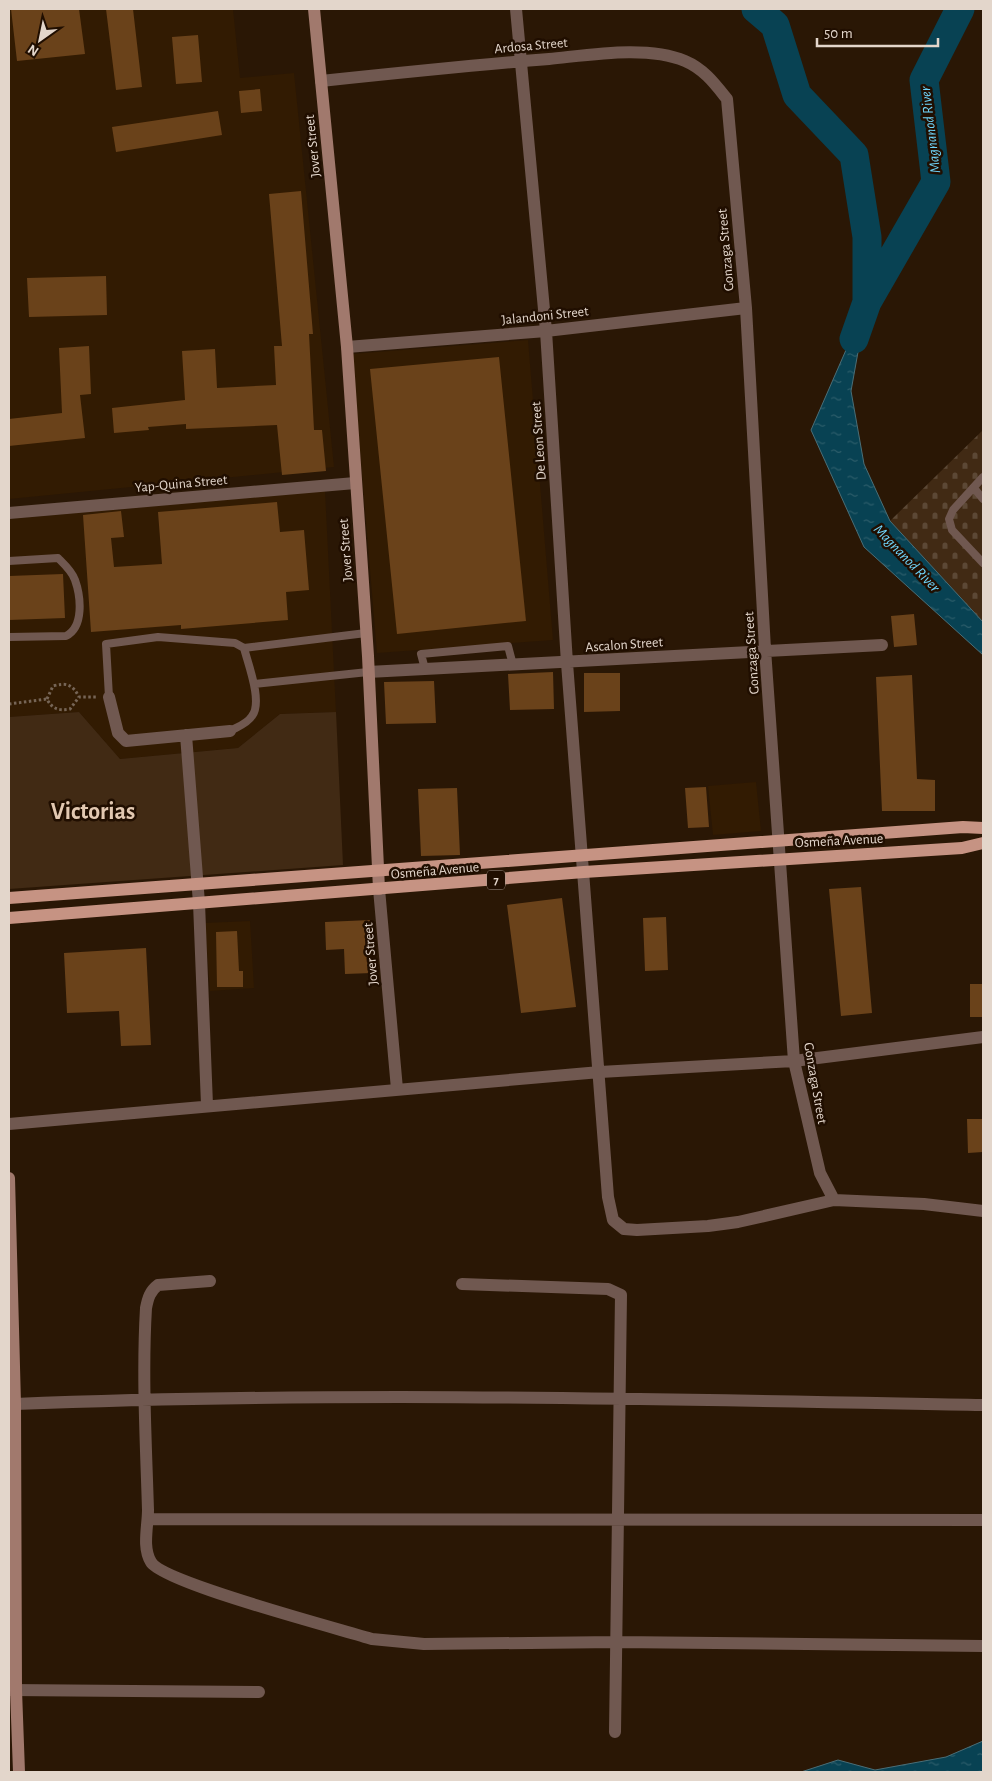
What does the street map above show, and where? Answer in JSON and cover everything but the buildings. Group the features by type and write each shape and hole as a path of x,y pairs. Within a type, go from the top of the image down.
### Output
{"main road":[{"name":"Osmeña Avenue","path":"9,898 964,826 983,828"},
{"name":"Osmeña Avenue","path":"9,918 584,872 962,848 983,843"}],"street":[{"name":"Jover Street","path":"314,9 347,347 366,633 379,889 397,1089"},
{"name":"De Leon Street","path":"516,9 546,331 567,663 600,1072 608,1197 613,1220 624,1229 637,1230 708,1226 834,1200 924,1204 983,1211"},
{"name":"Ardosa Street","path":"321,81 520,61 605,54 650,53 685,61 707,75 727,99"},
{"name":"Gonzaga Street","path":"727,99 746,308 765,649 779,841 782,858 794,1061 820,1173 834,1200"},
{"name":"Jalandoni Street","path":"347,347 546,331 746,308"},
{"name":"Yap-Quina Street","path":"9,513 355,483"},
{"name":"Ascalon Street","path":"368,672 567,663 765,649 882,644"},
{"path":"109,698 118,733 126,741 230,731"},
{"path":"186,735 198,883 207,1105"},
{"path":"9,1124 207,1105 600,1072 794,1061 983,1037"},
{"path":"9,1178 15,1404 12,1690 19,1772"},
{"path":"210,1281 158,1286 153,1290 146,1308 145,1398 148,1519 146,1546 151,1563 163,1572 235,1599 372,1639 424,1644 617,1642 983,1646"},
{"path":"462,1284 608,1289 616,1291 621,1295 623,1304 619,1398 616,1732"},
{"path":"15,1404 145,1398 619,1398 983,1404"},
{"path":"148,1519 983,1520"},
{"path":"12,1690 259,1692"}],"lane":[{"path":"983,477 954,510 949,519 952,530 983,563"},
{"path":"974,488 983,499"},
{"path":"9,561 58,558 74,579 79,609 78,625 74,632 66,636 9,637"},
{"path":"109,698 106,644 158,637 235,643 244,648 366,633"},
{"path":"425,668 422,654 508,646 513,665"},
{"path":"230,731 252,717 256,709 254,684 244,648"},
{"path":"254,684 368,672"}],"path":[{"path":"47,699 53,686 61,684 69,684 75,689 79,697"},
{"path":"79,697 109,698"},
{"path":"47,699 50,705 59,710 70,709 79,697"},
{"path":"9,704 47,699"}],"shaded area":[{"path":"9,9 233,9 240,78 294,73 334,467 9,499"},
{"path":"528,340 553,640 377,653 352,354"},
{"path":"325,491 336,712 280,714 238,748 120,759 79,712 9,717 9,519"},
{"path":"756,782 761,831 713,835 708,786"},
{"path":"250,921 254,988 210,991 205,923"}],"green space":[{"path":"983,430 983,622 890,521"},
{"path":"79,712 120,759 238,748 280,714 336,712 343,865 9,889 9,717"}],"water":[{"path":"867,302 851,391 864,464 890,521 983,622 983,655 864,547 811,430"},
{"path":"983,1741 983,1772 801,1772 838,1760 875,1770 946,1757"}],"waterway":[{"name":"Magnanod River","path":"756,9 775,25 797,95 854,155 867,237 867,300"},
{"name":"Magnanod River","path":"854,339 867,302 936,182 924,80 960,9"}],"district":[{"name":"Victorias","path":"93,811"}]}
